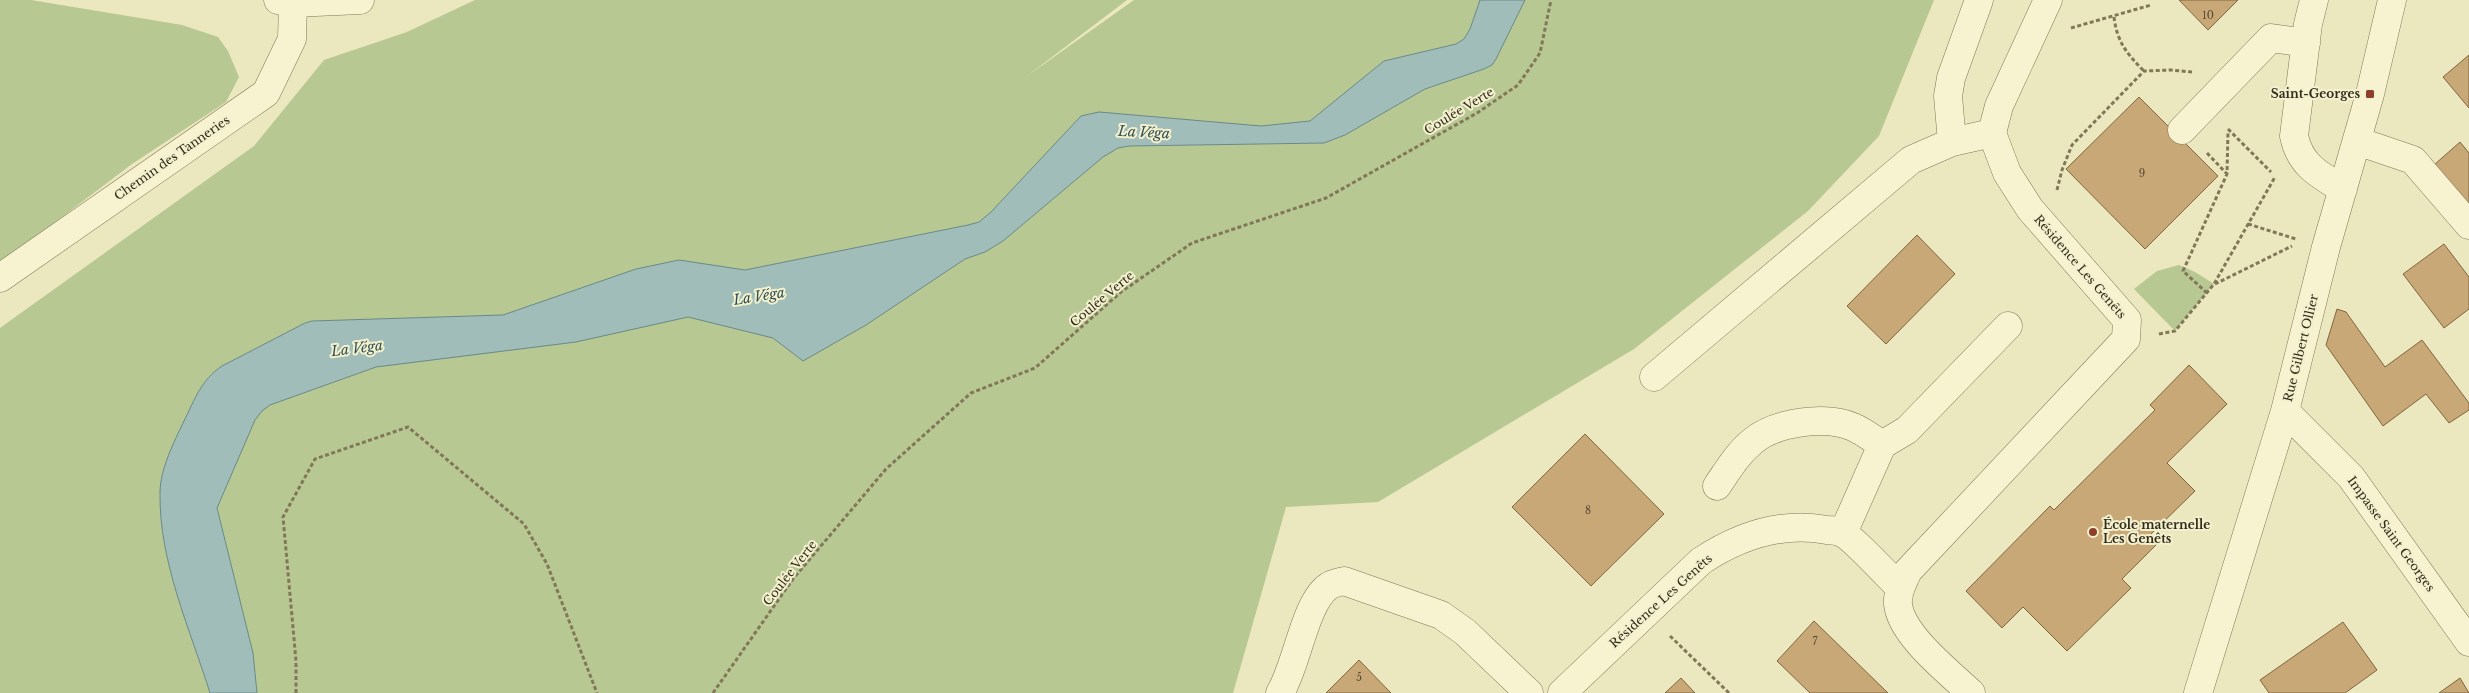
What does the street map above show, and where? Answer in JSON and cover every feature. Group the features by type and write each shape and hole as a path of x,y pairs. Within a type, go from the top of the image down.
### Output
{"street":[{"path":"286,1 360,0"},
{"path":"1952,142 1948,96 1951,78 1979,0"},
{"path":"1654,377 1911,160 1952,142 1992,132 1999,106 2048,0"},
{"path":"2314,0 2306,42 2294,136 2297,151 2317,173 2343,189"},
{"name":"Rue Gilbert Ollier","path":"2198,693 2286,411 2343,189 2358,141 2392,0"},
{"name":"Chemin des Tanneries","path":"0,278 266,93 292,39 286,1"},
{"path":"2182,130 2271,38 2306,42"},
{"name":"Résidence Les Genêts","path":"1992,132 2007,174 2030,209 2127,320 2126,339"},
{"path":"2358,141 2413,160 2469,225"},
{"path":"1900,588 1843,533 1882,445 1907,430 2008,326"},
{"path":"1971,693 1910,632 1901,618 1898,603 1900,588 1908,571 2126,339"},
{"name":"Impasse Saint Georges","path":"2286,411 2351,477 2469,642"},
{"path":"1717,486 1735,460 1754,440 1774,428 1800,422 1842,423 1854,427 1882,445"},
{"name":"Résidence Les Genêts","path":"1562,693 1701,561 1723,547 1748,535 1783,528 1815,527 1843,533"},
{"path":"1280,693 1288,681 1316,600 1330,585 1344,581 1441,614 1465,632 1529,693"}],"path":[{"name":"Coulée Verte","path":"714,693 793,579 880,477 971,393 1035,368 1121,292 1192,243 1326,198 1477,113 1518,85 1540,52 1550,0"},
{"path":"2031,38 2114,17 2151,5"},
{"path":"2114,17 2116,35 2126,54 2144,71"},
{"path":"2048,230 2062,170 2072,145 2144,71 2171,70 2192,72 2224,87"},
{"path":"2126,339 2175,331 2214,284 2275,177 2206,106"},
{"path":"2208,293 2183,271 2227,174 2228,129"},
{"path":"2214,284 2303,241 2248,224"},
{"path":"296,693 296,661 284,517 315,459 408,428 524,524 548,564 597,693"},
{"path":"1645,613 1729,693"}],"green space":[{"path":"0,0 31,0 182,25 218,37 228,51 239,77 226,102 132,164 0,264"},
{"path":"475,0 1127,0 1027,76 1134,0 1934,0 1879,136 1808,211 1634,349 1378,502 1286,507 1233,693 0,693 0,328 254,146 324,60 407,32"},
{"path":"2179,265 2214,284 2175,331 2134,289 2157,271"}],"water":[{"name":"La Véga","path":"1480,0 1525,0 1492,65 1425,89 1345,135 1324,143 1129,146 1118,148 1103,157 1003,241 985,252 965,259 866,325 803,361 773,338 688,317 576,342 376,367 270,405 255,420 217,508 253,653 257,693 210,693 170,570 161,519 160,493 162,475 168,456 199,390 209,377 222,366 312,321 503,315 636,269 679,260 745,270 979,222 991,212 1081,116 1099,112 1261,126 1310,121 1384,61 1456,44 1464,39 1470,29"}],"building":[{"path":"2179,0 2238,0 2208,30"},
{"path":"2469,55 2469,108 2443,77"},
{"path":"2139,97 2218,176 2145,249 2066,169"},
{"path":"2460,142 2469,153 2469,205 2434,165"},
{"path":"1917,235 1955,274 1886,344 1847,306"},
{"path":"2444,244 2469,277 2469,309 2444,328 2403,274"},
{"path":"2337,309 2346,312 2385,367 2422,340 2469,403 2469,410 2449,423 2426,394 2383,426 2326,345"},
{"path":"2189,365 2227,404 2167,463 2195,491 2149,536 2157,544 2122,579 2131,588 2067,651 2023,607 2002,628 1966,591 2050,506 2054,510 2155,410 2150,405"},
{"path":"1585,434 1664,514 1591,586 1512,507"},
{"path":"1814,621 1888,693 1810,693 1777,661"},
{"path":"2343,622 2377,670 2345,693 2269,693 2260,680"},
{"path":"1359,660 1391,693 1326,693"},
{"path":"1681,678 1695,693 1665,693"},
{"path":"2460,678 2469,693 2439,693"}],"place":[{"name":"Saint-Georges","path":"2370,94"},
{"name":"École maternelle Les Genêts","path":"2093,532"}]}
